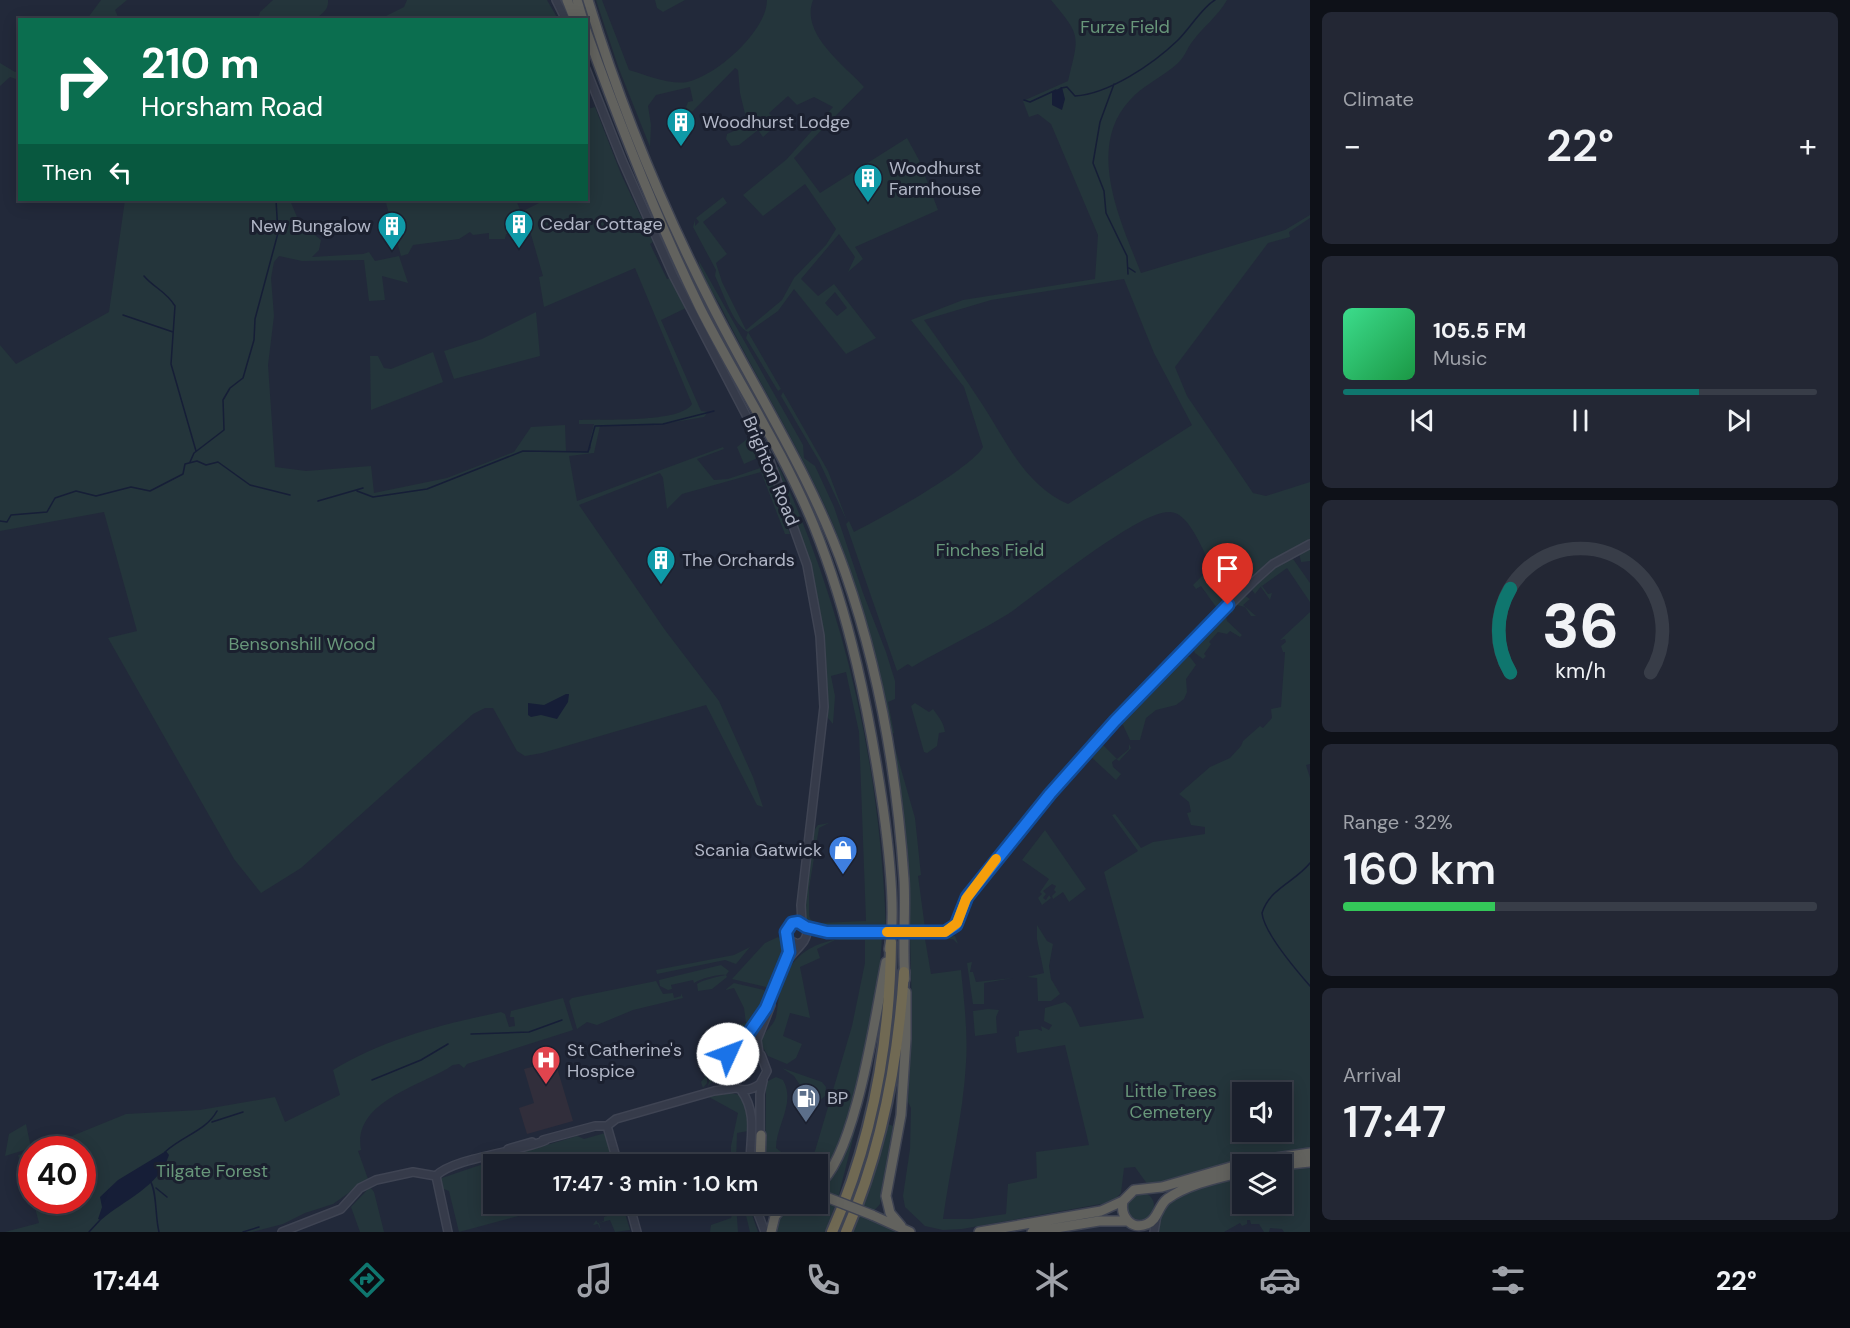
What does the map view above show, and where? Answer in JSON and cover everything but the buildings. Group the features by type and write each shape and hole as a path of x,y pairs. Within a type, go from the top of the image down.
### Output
{"highway":[{"path":"567,0 574,18"},
{"path":"577,0 582,18"},
{"path":"588,0 621,96 670,217 712,304 810,485 845,572 864,633 877,690 895,795 904,885 904,972 907,1014 904,1078 898,1138 886,1196 888,1209 905,1228"},
{"path":"588,35 617,115"},
{"path":"588,51 673,251 790,474 813,525 833,577 850,636 875,753 890,875 891,942 887,1022 878,1081 853,1179 832,1232"},
{"path":"828,1172 853,1113 871,1047 891,942"},
{"path":"846,1232 864,1185 885,1109 898,1043 904,972"},
{"path":"760,1154 761,1135"},
{"path":"979,1232 1101,1211 1123,1201 1134,1190 1148,1190 1248,1162 1310,1153"},
{"path":"1292,1164 1310,1162"},
{"path":"1032,1232 1099,1221 1144,1225 1158,1212 1168,1198 1232,1175"},
{"path":"1148,1190 1157,1199 1158,1212"},
{"path":"828,1198 917,1232"},
{"path":"1123,1201 1123,1214 1130,1222"},
{"path":"771,1232 777,1214"}],"street":[{"path":"556,0 565,18"},
{"name":"Brighton Road","path":"588,74 622,160 673,274 770,461 807,565 820,636 824,707 801,905 804,925"},
{"path":"700,1095 720,1082 724,1060 755,1026 773,994 787,960 789,940 786,932 792,923 827,932 946,932 955,926 966,899 1002,851 1115,721 1254,581 1273,564 1310,544"},
{"name":"Brighton Road","path":"792,923 801,905"},
{"path":"787,960 805,940 804,925"},
{"path":"789,940 798,944 827,932"},
{"path":"761,1135 760,1094 766,1066 759,1053 758,1040 769,1015 773,994"},
{"path":"733,1050 747,1048 759,1053"},
{"path":"723,1073 728,1083 738,1089 750,1104 753,1118 751,1154"},
{"path":"436,1176 443,1170 496,1154 527,1148 546,1140 596,1126 607,1126 616,1119 700,1095 753,1088 763,1081"},
{"path":"607,1126 615,1154"},
{"path":"282,1232 341,1209 360,1188 376,1180 412,1172 436,1176"},
{"path":"436,1176 448,1232"},
{"path":"1154,1232 1158,1212"},
{"path":"632,1214 637,1232"},
{"path":"758,1214 765,1232"},
{"path":"1130,1222 1141,1232"}],"shaded area":[{"name":"St Catherine's Hospice","path":"555,1061 573,1121 527,1134 519,1108 534,1103 524,1069"}],"green space":[{"path":"101,0 127,0 115,10 119,18 88,18"},
{"path":"273,0 328,0 324,11 316,18 258,18 260,12"},
{"path":"407,0 547,0 557,18 382,18 404,7"},
{"path":"596,0 602,0 629,70 680,83 699,78 712,71 738,50 759,25 767,0 813,0 811,13 818,37 864,87 794,158 820,193 907,138 919,160 938,210 855,247 863,259 848,272 855,257 839,234 801,279 818,296 834,284 876,338 846,354 794,289 778,311 748,332 738,323 733,315 715,276 716,270 693,227 695,220 695,226 699,222 696,218 723,197 727,203 703,222 727,254 716,263 722,282 746,330 782,300 794,278 826,245 836,229 805,184 763,216 743,195 787,159 833,107 814,97 797,105 788,96 769,113 778,124 763,137 758,130 739,145 731,146 726,139 727,134 746,126 747,122 740,93 738,70 735,68 690,114 686,107 688,102 693,101 690,87 656,95 648,106 651,125 650,147 619,69","holes":["835,292 847,308 837,316 825,303"]},
{"path":"655,0 685,0 663,12 657,8"},
{"path":"1051,0 1227,0 1192,42 1180,61 1135,95 1117,119 1110,140 1108,162 1111,185 1117,209 1141,273 1285,230 1310,215 1310,218 1289,232 1290,237 1268,243 1175,367 1187,396 1253,493 1266,496 1310,482 1310,561 1301,562 1299,552 1265,567 1219,611 1201,586 1196,589 1193,585 1207,571 1209,561 1193,531 1177,514 1170,512 1155,515 1136,524 1089,554 1008,614 912,667 908,664 897,671 846,524 849,521 854,532 924,493 961,468 983,447 964,387 911,320 963,300 1095,279 1098,235 1051,124 1038,114 1029,117 1023,101 1068,81 1076,45 1075,37 1068,22","holes":["1124,279 1154,353 1192,425 1068,504 1053,496 1028,474 924,320 991,300"]},
{"path":"0,63 15,72 18,70 18,80 10,77 0,86"},
{"name":"Bensonshill Wood","path":"595,107 621,174 653,242 650,244 667,279 670,278 686,308 661,320 701,411 708,412 704,417 663,424 600,426 594,453 569,456 577,501 723,447 724,449 697,459 714,480 728,479 766,466 790,534 785,534 761,472 682,494 667,509 663,478 660,473 579,505 665,630 719,701 753,777 763,807 757,805 706,705 525,756 517,751 493,708 485,708 473,714 301,868 261,893 234,859 108,638 137,631 104,512 0,531 0,345 16,364 109,312 125,201 290,201 299,222 321,240 319,250 312,257 369,252 375,261 399,256 408,283 382,276 385,300 369,301 364,260 302,261 279,256 274,262 271,278 274,316 268,365 275,467 306,471 371,466 374,493 447,478 514,452 531,427 565,425 566,451 588,452 591,448 590,440 594,424 579,424 579,420 657,417 685,410 692,404 635,268 544,307 539,277 543,276 530,231 515,236 506,234 505,239 489,239 489,233 473,235 470,232 459,239 413,245 408,254 401,256 386,203 516,201 521,212 543,201 588,201 588,109"},
{"path":"699,261 803,445 804,458 815,466 834,507 895,681 895,699 888,702 894,733 892,734 878,665 864,613 829,515 790,436 704,277"},
{"path":"536,312 540,356 454,379 444,351 482,339"},
{"path":"748,332 781,389 778,391 746,338"},
{"path":"433,352 443,382 371,410 370,356 378,356 384,368 391,369"},
{"path":"783,392 828,471 847,521 819,461 781,396"},
{"path":"752,435 762,456 744,464 737,447"},
{"path":"777,467 779,467 803,522 823,578 841,635 855,692 876,808 886,928 817,927 806,918 805,884 811,842 818,825 829,823 819,828 809,888 809,916 811,920 818,923 866,921 859,732 846,672 831,676 835,696 833,724 828,718 822,626 804,546"},
{"path":"1287,557 1293,559 1310,583 1310,602 1287,568 1262,586 1268,594 1272,593 1270,600 1261,587 1262,585 1255,594 1252,590 1268,571"},
{"path":"1244,595 1250,599 1243,605 1256,616 1251,616 1245,607 1237,605 1232,610 1234,614 1231,611 1226,616 1227,621 1242,635 1240,637 1230,631 1227,634 1218,632 1209,642 1211,644 1203,659 1195,653 1192,647"},
{"name":"Little Trees Cemetery","path":"1310,612 1310,764 1306,765 1310,778 1310,1150 1291,1154 1232,1154 1232,1167 1148,1185 1135,1167 1124,1168 1121,1193 1112,1202 962,1229 943,1230 925,1226 905,1207 903,1196 910,1149 911,1108 908,1102 912,1013 910,936 955,936 958,944 953,939 925,939 931,974 961,970 965,1016 964,1083 943,1219 971,1219 1006,1214 1008,1184 1037,1178 1036,1152 1089,1145 1065,1045 1017,1053 1015,1037 1019,1036 1019,1031 1037,1029 1042,1031 1041,1026 1049,1030 1052,1025 1044,1021 1045,1008 1065,1002 1071,1007 1080,1027 1144,1018 1104,872 1138,851 1112,815 1115,814 1141,848 1153,842 1205,834 1205,827 1191,825 1187,813 1191,812 1189,802 1179,794 1210,767 1230,758 1243,741 1260,726 1263,728 1272,718 1271,709 1281,707 1285,652 1281,646 1286,642 1285,639 1280,640"},
{"path":"1183,657 1190,657 1196,665 1186,679 1187,692 1184,699 1176,705 1156,710 1146,718 1140,740 1130,740 1123,725 1117,721"},
{"path":"915,703 929,712 933,709 945,732 939,733 937,746 927,753 924,752 911,706"},
{"path":"1116,724 1120,726 1103,745 1117,759 1129,749 1129,744 1131,748 1119,761 1116,759 1112,762 1113,767 1121,774 1116,780 1089,755"},
{"path":"893,743 915,818 921,875 918,876 925,928 910,929 905,825"},
{"path":"1045,830 1086,889 1069,902 1063,892 1053,899 1056,886 1052,884 1043,891 1046,894 1043,898 1046,900 1049,895 1051,898 1042,905 1038,898 1049,879 1022,860"},
{"path":"1037,925 1047,941 1053,944 1049,966 1051,979 1060,994 1051,1001 1038,1001 1037,978 1027,977 1044,973 1037,939"},
{"path":"882,936 876,994 864,1064 845,1131 828,1164 828,1154 812,1154 815,1151 852,1026 865,963 865,940 836,940"},
{"path":"778,937 785,943 786,949 774,972 770,988 732,979 765,943"},
{"path":"834,940 817,949 820,958 800,967 810,1018 790,1013 783,1036 802,1044 796,1058 787,1064 768,1056 761,1044 776,1017 781,989 789,969 809,949"},
{"path":"750,947 736,964 725,960 657,974 656,970 734,955"},
{"path":"972,962 970,972 973,972 976,982 1013,978 984,983 984,1004 973,1004 967,963"},
{"path":"721,965 729,971 726,975 710,977 694,983 693,980 671,985 672,989 668,990 660,986 659,980"},
{"path":"726,975 727,977 712,989 698,991 697,984"},
{"path":"656,981 663,994 673,993 674,998 681,996 681,993 683,998 633,1010 597,1025 587,1022 577,1029 569,1001 572,998"},
{"path":"734,983 764,990 767,994 748,1023 712,1057 707,1067 707,1083 703,1088 701,1082 706,1076 703,1061 709,1046 720,1035 735,1031 735,1025 746,1023 744,1008 734,988 725,990"},
{"name":"Tilgate Forest","path":"563,998 573,1030 467,1064 464,1068 459,1064 453,1065 408,1088 378,1107 367,1119 361,1133 361,1150 358,1151 368,1179 333,1204 305,1213 283,1224 252,1232 5,1232 39,1223 37,1214 96,1214 96,1136 72,1136 126,1114 200,1110 275,1097 285,1122 340,1095 333,1070 352,1059 393,1041 436,1027 501,1012 505,1014 509,1027 515,1026 514,1017 510,1017 511,1011"},
{"path":"765,1004 743,1037 720,1055 717,1077 708,1086 714,1058 744,1031"},
{"path":"999,1010 996,1017 997,1033 975,1036 973,1011"},
{"path":"782,1068 822,1082 826,1087 825,1096 819,1101 810,1100 794,1076"},
{"path":"776,1077 783,1080 787,1097 776,1148 785,1154 765,1154 766,1088 768,1081"},
{"path":"725,1092 740,1095 749,1113 748,1131 737,1133 736,1154 731,1154 731,1146 738,1113 709,1097 695,1099"},
{"path":"864,1095 838,1198 828,1194 828,1170"},
{"path":"26,1124 28,1136 18,1136 18,1152 5,1156 9,1134"},
{"path":"887,1124 894,1126 880,1204 874,1211 862,1207 874,1175"},
{"path":"605,1133 612,1154 516,1154 577,1136 584,1139"},
{"path":"483,1164 483,1214 526,1214 459,1232 449,1191 441,1188 439,1179"},
{"path":"1310,1166 1310,1232 1284,1232 1282,1229 1270,1228 1269,1232 1264,1232 1259,1224 1251,1224 1250,1220 1247,1220 1247,1224 1242,1226 1240,1223 1224,1232 1156,1232 1163,1209 1169,1202 1188,1192 1232,1179 1232,1214 1292,1214 1292,1168"},
{"path":"370,1187 374,1192 384,1232 360,1232 351,1207"},
{"path":"1140,1192 1150,1196 1154,1206 1150,1216 1140,1220 1130,1216 1126,1206 1130,1196"},
{"path":"828,1203 835,1206 825,1232 776,1232 783,1214 828,1214"},
{"path":"607,1214 625,1214 630,1230 615,1232 610,1220 599,1223 601,1231 598,1224 593,1225 596,1220 598,1223 604,1221 604,1217"},
{"path":"732,1214 737,1214 738,1232 710,1232 711,1225 731,1218"},
{"path":"746,1214 752,1214 758,1232 750,1232"},
{"path":"859,1215 900,1232 852,1232"}],"water":[{"path":"1062,87 1065,99 1062,110 1052,105 1052,92"},
{"path":"569,694 568,702 557,719 528,715 528,703 544,705"},
{"path":"166,1151 169,1155 164,1166 149,1185 101,1220 98,1219 102,1207 100,1197 118,1180"}],"waterway":[{"path":"1061,88 1067,87 1075,96 1102,90 1116,84 1167,50 1215,0"},
{"path":"1114,84 1100,122 1093,163 1104,191 1106,213 1127,256 1128,274"},
{"path":"1024,100 1030,102 1056,90"},
{"path":"190,462 194,453 224,430 223,400 230,388 243,378 254,340 255,319 278,233 276,201"},
{"path":"1129,268 1135,272"},
{"path":"144,276 175,306 171,364 196,451"},
{"path":"123,315 173,332"},
{"path":"357,491 373,497 427,489 523,451 588,452 595,426 663,424 714,411"},
{"path":"0,521 7,522 11,515 47,512 55,498 76,491 96,496 131,487 150,491 183,474 185,464 197,461 206,465 218,462 250,485 290,495"},
{"path":"318,501 363,488"},
{"path":"1310,863 1271,897 1262,913 1274,941 1310,986"},
{"path":"471,1034 529,1032 562,1020"},
{"path":"372,1080 421,1060 448,1044"},
{"path":"165,1152 207,1124 217,1111"},
{"path":"212,1122 243,1112"},
{"path":"150,1181 154,1191 159,1232"},
{"path":"156,1188 167,1197"},
{"path":"89,1232 100,1220"},
{"path":"243,1232 259,1227"}],"slow traffic":[{"path":"887,932 948,931 958,922 967,897 996,859"}],"place":[{"name":"Woodhurst Lodge","path":"681,148"},
{"name":"Woodhurst Farmhouse","path":"868,204"},
{"name":"Cedar Cottage","path":"519,250"},
{"name":"New Bungalow","path":"392,252"},
{"name":"The Orchards","path":"661,586"},
{"name":"Scania Gatwick","path":"843,876"},
{"name":"St Catherine's Hospice","path":"546,1086"},
{"name":"BP","path":"806,1124"}],"route":[{"path":"728,1054 755,1026 773,994 787,960 790,944 786,932 792,923 802,923 806,927 827,932 945,932 954,927 967,897 1023,825 1115,721 1228,605"}],"park label":[{"name":"Furze Field","path":"1125,27"},
{"name":"Finches Field","path":"990,550"}]}
